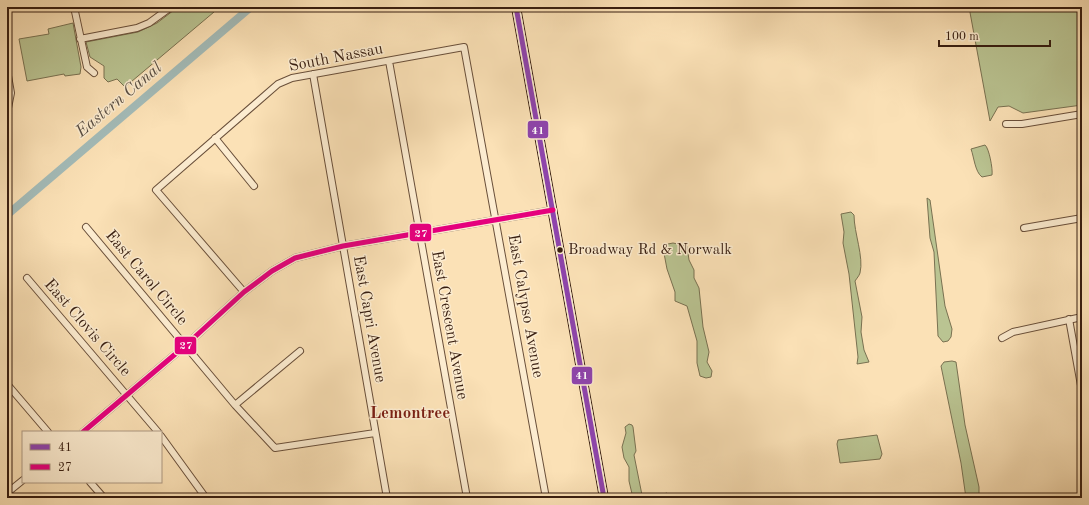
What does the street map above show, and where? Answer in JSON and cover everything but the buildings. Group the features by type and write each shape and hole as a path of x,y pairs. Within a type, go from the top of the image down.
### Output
{"main road":[{"path":"516,7 604,498"}],"street":[{"path":"74,7 86,67 94,73"},
{"path":"80,39 149,24 171,7"},
{"name":"South Nassau","path":"244,292 156,190 278,84 292,78 464,47"},
{"name":"East Calypso Avenue","path":"464,47 546,498"},
{"name":"East Crescent Avenue","path":"389,61 467,498"},
{"path":"7,70 11,93 7,113"},
{"name":"East Capri Avenue","path":"313,74 387,498"},
{"path":"1006,124 1022,124 1082,114"},
{"path":"215,138 254,186"},
{"path":"83,431 186,345 244,292 272,271 295,258 343,246 552,210"},
{"path":"1024,228 1082,218"},
{"name":"East Carol Circle","path":"86,227 186,345 234,405 275,448 375,433"},
{"name":"East Clovis Circle","path":"27,278 157,431"},
{"path":"1002,338 1013,332 1082,317"},
{"path":"1069,319 1082,391"},
{"path":"234,405 300,351"},
{"path":"7,384 47,431"},
{"path":"162,437 206,498"},
{"path":"7,493 22,481"},
{"path":"91,483 104,498"}],"green space":[{"path":"178,7 210,7 214,12 125,87 117,79 108,82 104,78 104,66 90,57 86,42 138,32 157,23"},
{"path":"969,7 1082,7 1082,105 1023,113 1009,106 998,107 990,121"},
{"path":"73,23 81,67 80,74 65,76 64,74 27,81 19,39 49,34 48,29"},
{"path":"985,145 988,150 992,175 982,177 976,168 971,149"},
{"path":"927,198 930,200 945,306 952,329 951,337 948,341 943,342 938,336 934,252 930,238"},
{"path":"851,212 854,215 861,260 860,273 855,281 862,317 861,332 864,350 869,362 857,364 858,357 849,274 843,243 844,232 841,214"},
{"path":"673,243 687,246 689,260 694,270 694,278 699,288 703,327 709,352 707,362 712,371 711,377 706,378 700,376 697,363 697,341 687,306 675,301 675,292 667,269 663,248 668,244"},
{"path":"944,362 956,362 965,425 979,487 979,498 966,498 961,463 941,366"},
{"path":"629,424 633,427 636,451 634,455 642,495 649,498 633,498 629,481 629,467 624,458 622,447 626,433 625,427"},
{"path":"877,435 882,454 880,459 840,463 837,444 838,440"},
{"path":"667,493 667,498 649,498"}],"waterway":[{"name":"Eastern Canal","path":"7,215 251,7"}],"transit line":[{"name":"41","path":"516,7 604,498"},
{"name":"27","path":"84,431 186,345 244,292 272,271 295,258 343,246 553,210"}],"place":[{"name":"Broadway Rd & Norwalk","path":"560,250"}],"district":[{"name":"Lemontree","path":"410,413"}]}
